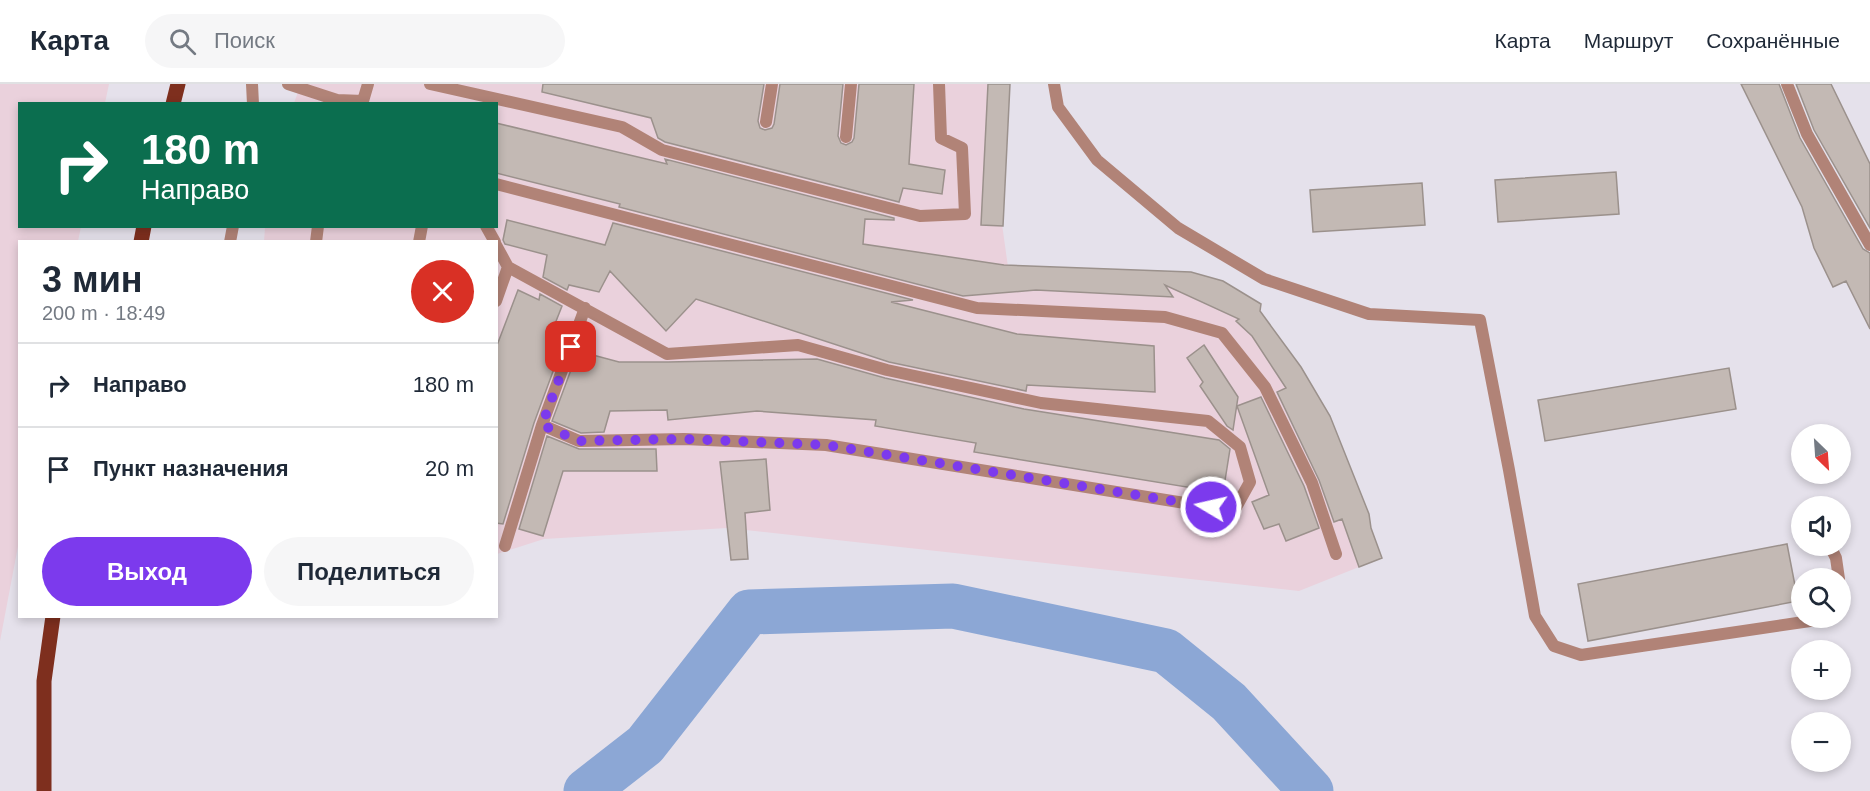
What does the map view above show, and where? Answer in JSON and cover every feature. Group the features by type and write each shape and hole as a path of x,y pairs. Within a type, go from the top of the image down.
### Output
{"main road":[{"path":"174,102 178,84"},
{"path":"44,791 44,681 53,618"}],"lane":[{"path":"252,84 253,102"},
{"path":"288,84 337,102 363,101 368,84"},
{"path":"430,84 622,128 662,150 920,216 965,214 962,148 941,138 939,84"},
{"path":"766,122 772,84"},
{"path":"846,137 851,84"},
{"path":"1054,84 1058,107 1097,159 1178,228 1264,279 1369,314 1480,320 1535,616 1554,646 1581,655 1791,624"},
{"path":"1787,84 1807,134 1870,245"},
{"path":"498,185 977,308 1165,317 1221,333 1265,387 1312,483 1336,554"},
{"path":"498,247 508,267 667,354 798,345 887,370 1041,403 1208,421 1240,447 1250,482 1234,511 826,445 684,439 579,441 542,425"},
{"path":"498,295 508,267"},
{"path":"505,546 542,425 585,308"}],"shaded area":[{"path":"0,84 109,84 105,102 18,102 18,228 81,228 78,240 18,240 18,546 0,641"},
{"path":"301,84 1005,84 1002,224 1008,267 1206,290 1255,319 1341,472 1359,567 1299,591 727,528 544,539 498,554 498,240 264,240 265,228 498,228 498,102 294,102"}],"building":[{"path":"543,84 764,84 758,121 760,128 765,130 772,128 774,124 780,84 843,84 838,136 841,143 846,145 854,138 859,84 914,84 909,164 945,170 942,194 903,188 899,202 665,142 658,138 651,118 542,92"},
{"path":"988,84 1010,84 1003,226 981,225"},
{"path":"1741,84 1779,84 1800,138 1863,249 1870,253 1870,329 1846,281 1833,287 1814,248 1802,207"},
{"path":"1796,84 1831,84 1870,164 1870,228 1814,130"},
{"path":"498,123 667,164 665,159 894,218 894,220 865,219 863,244 1004,265 1191,272 1223,281 1261,304 1260,311 1301,367 1330,416 1369,514 1371,528 1382,558 1359,567 1342,519 1334,522 1319,480 1277,392 1286,388 1252,336 1236,321 1239,319 1165,285 1173,297 1036,290 963,296 619,207 620,204 498,174"},
{"path":"1616,172 1619,214 1498,222 1495,180"},
{"path":"1422,183 1425,225 1313,232 1310,190"},
{"path":"507,220 605,245 613,223 913,300 891,302 1017,334 1154,346 1155,392 1027,385 1026,391 889,362 696,299 666,331 610,271 599,292 569,285 567,290 543,277 547,255 505,244 503,240"},
{"path":"518,290 539,300 540,294 562,306 547,344 562,347 534,423 503,524 498,523 498,343"},
{"path":"1204,345 1238,397 1233,430 1227,426 1200,386 1203,382 1187,358"},
{"path":"578,351 619,362 817,359 885,378 1024,409 1219,440 1230,449 1223,493 974,452 976,443 875,426 876,420 757,411 668,420 667,410 610,411 604,432 581,433 552,421"},
{"path":"1729,368 1736,409 1545,441 1538,400"},
{"path":"1261,397 1304,486 1319,528 1286,541 1279,524 1264,529 1252,502 1269,495 1237,406"},
{"path":"547,436 579,449 656,449 657,471 563,471 543,536 519,529"},
{"path":"766,459 770,510 745,513 748,559 731,560 720,462"},
{"path":"1787,544 1792,568 1791,602 1588,641 1578,584"}],"waterway":[{"path":"586,791 645,745 749,612 953,606 1166,651 1229,702 1311,791"}],"route":[{"path":"571,347 542,425 579,441 684,439 826,445 1211,507"}]}
